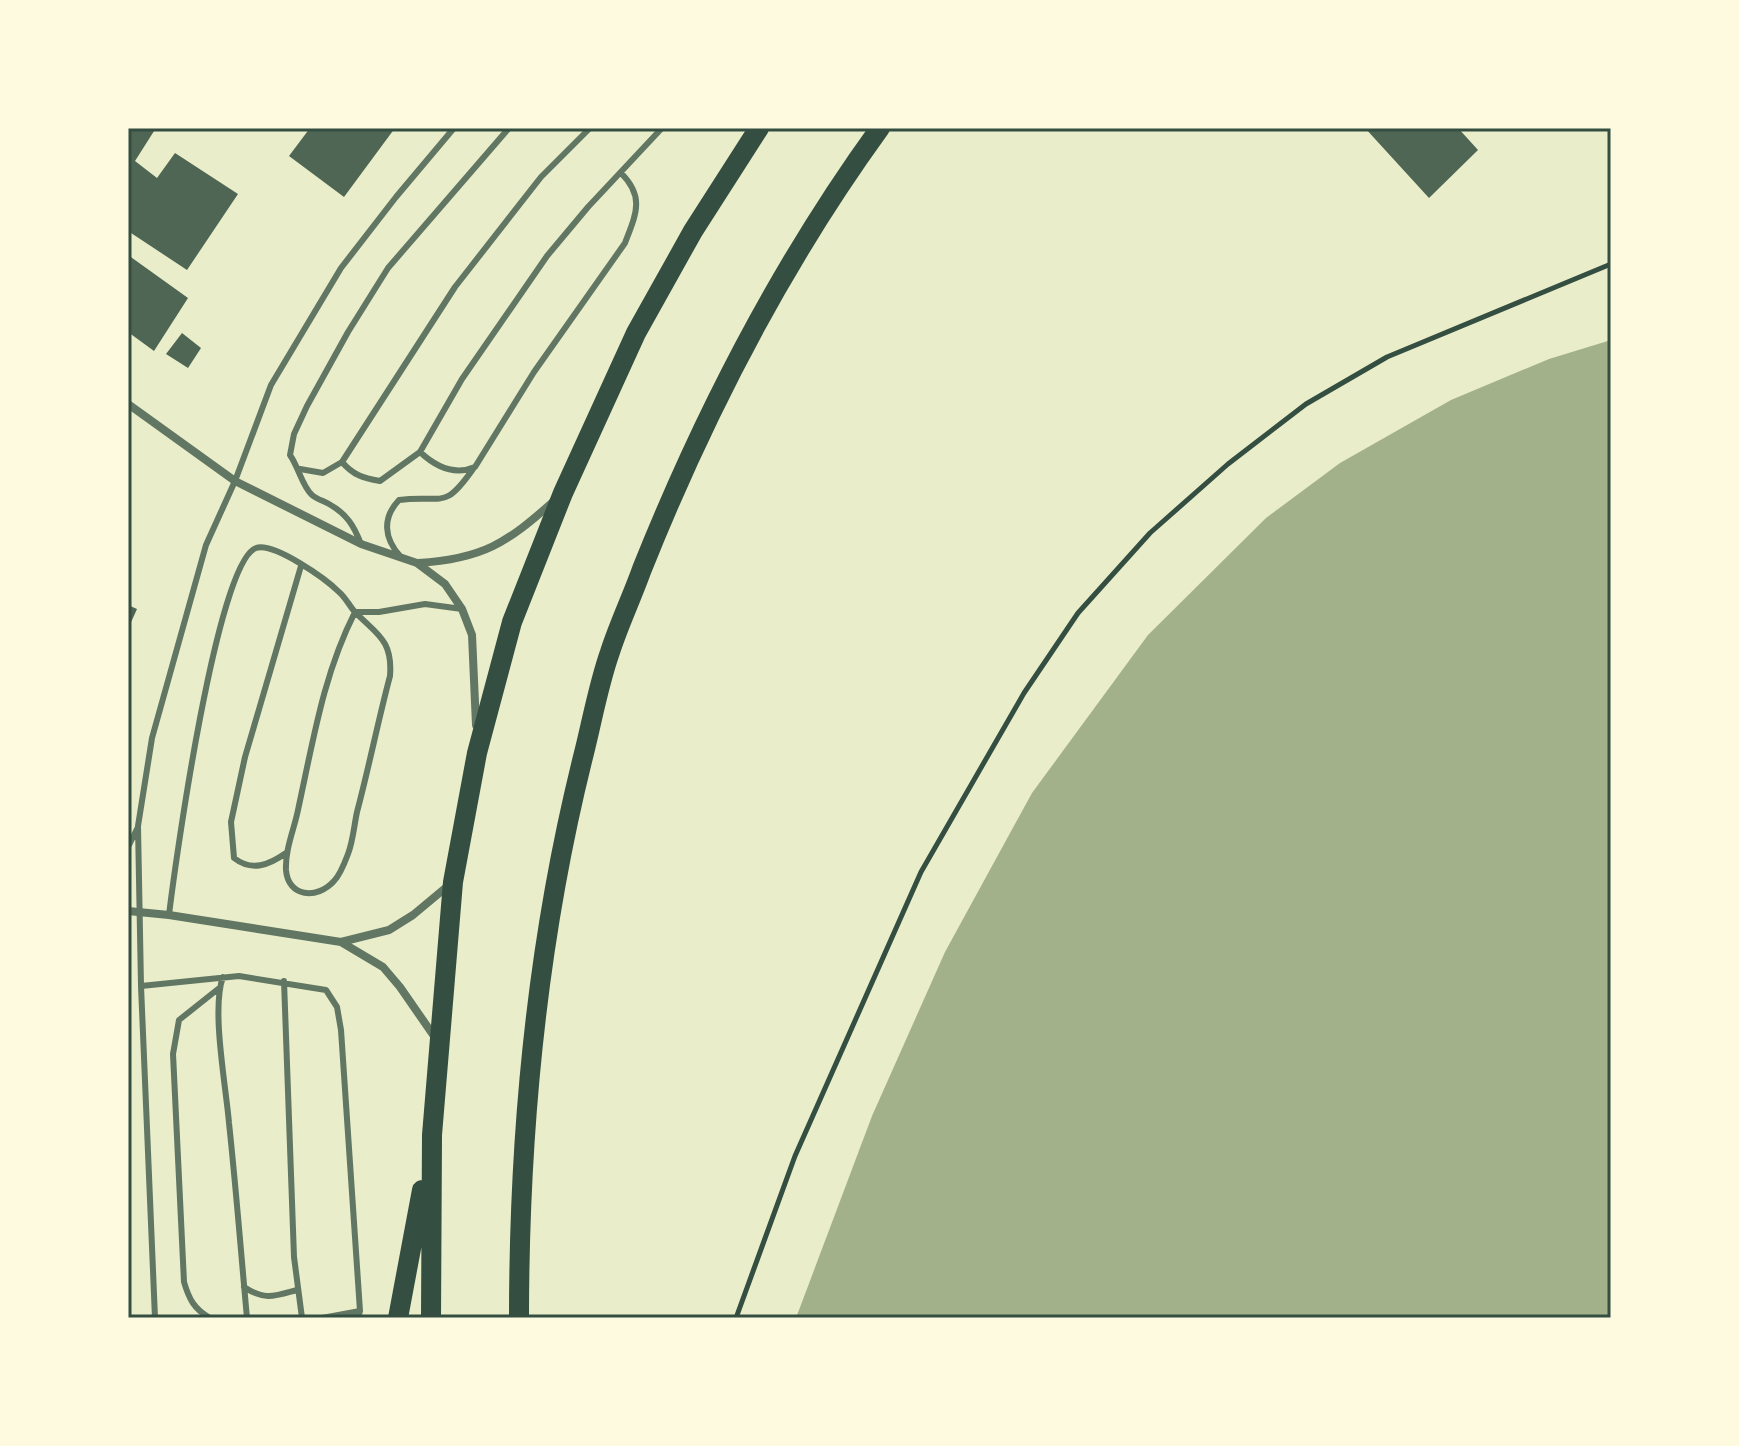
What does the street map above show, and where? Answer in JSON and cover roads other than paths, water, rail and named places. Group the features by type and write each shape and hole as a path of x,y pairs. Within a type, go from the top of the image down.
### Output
{"main road":[{"path":"431,1318 432,1135 453,882 477,753 512,622 563,493 636,333 693,231 759,128"},
{"path":"519,1318 519,1207 534,1019 564,833 609,654 676,484 753,329 849,171 880,128"},
{"path":"398,1318 432,1135"}],"street":[{"path":"128,404 235,481 361,544 417,563 445,584 462,609 472,635 477,753"},
{"path":"417,563 462,558 505,541 563,493"},
{"path":"341,942 389,930 453,882"},
{"path":"128,911 341,942 383,967 438,1043"}],"lane":[{"path":"155,1318 141,986 138,826 152,738 206,545 235,481 271,385 341,268 454,128"},
{"path":"361,544 355,527 343,513 313,496 303,483 300,469 290,455 294,434 348,332 388,268 509,128"},
{"path":"300,469 323,473 342,462 455,287 541,177 590,128"},
{"path":"342,462 350,472 380,481 420,452 462,379 512,304 557,244 662,128"},
{"path":"403,559 392,547 389,537 386,524 389,510 399,500 432,500 456,494 534,372 625,243 634,221 637,200 633,185 621,173"},
{"path":"420,452 446,470 466,471 475,467"},
{"path":"169,915 203,700 230,593 248,553 257,547 285,553 338,591 355,612 378,632 391,658 390,676 348,854 334,881 320,891 310,894 298,892 290,886 286,873 286,853 298,812 316,719 339,648 355,612"},
{"path":"286,853 273,862 257,867 243,865 234,858 230,832 252,727 301,566"},
{"path":"355,612 379,612 425,604 462,609"},
{"path":"128,847 138,826"},
{"path":"141,986 239,976 326,990 337,1007 359,1314 322,1318"},
{"path":"223,977 218,989 247,1318"},
{"path":"284,981 297,1290 302,1318"},
{"path":"210,1318 197,1311 184,1282 173,1054 179,1020 218,989"},
{"path":"244,1287 256,1295 272,1297 297,1290"}]}
